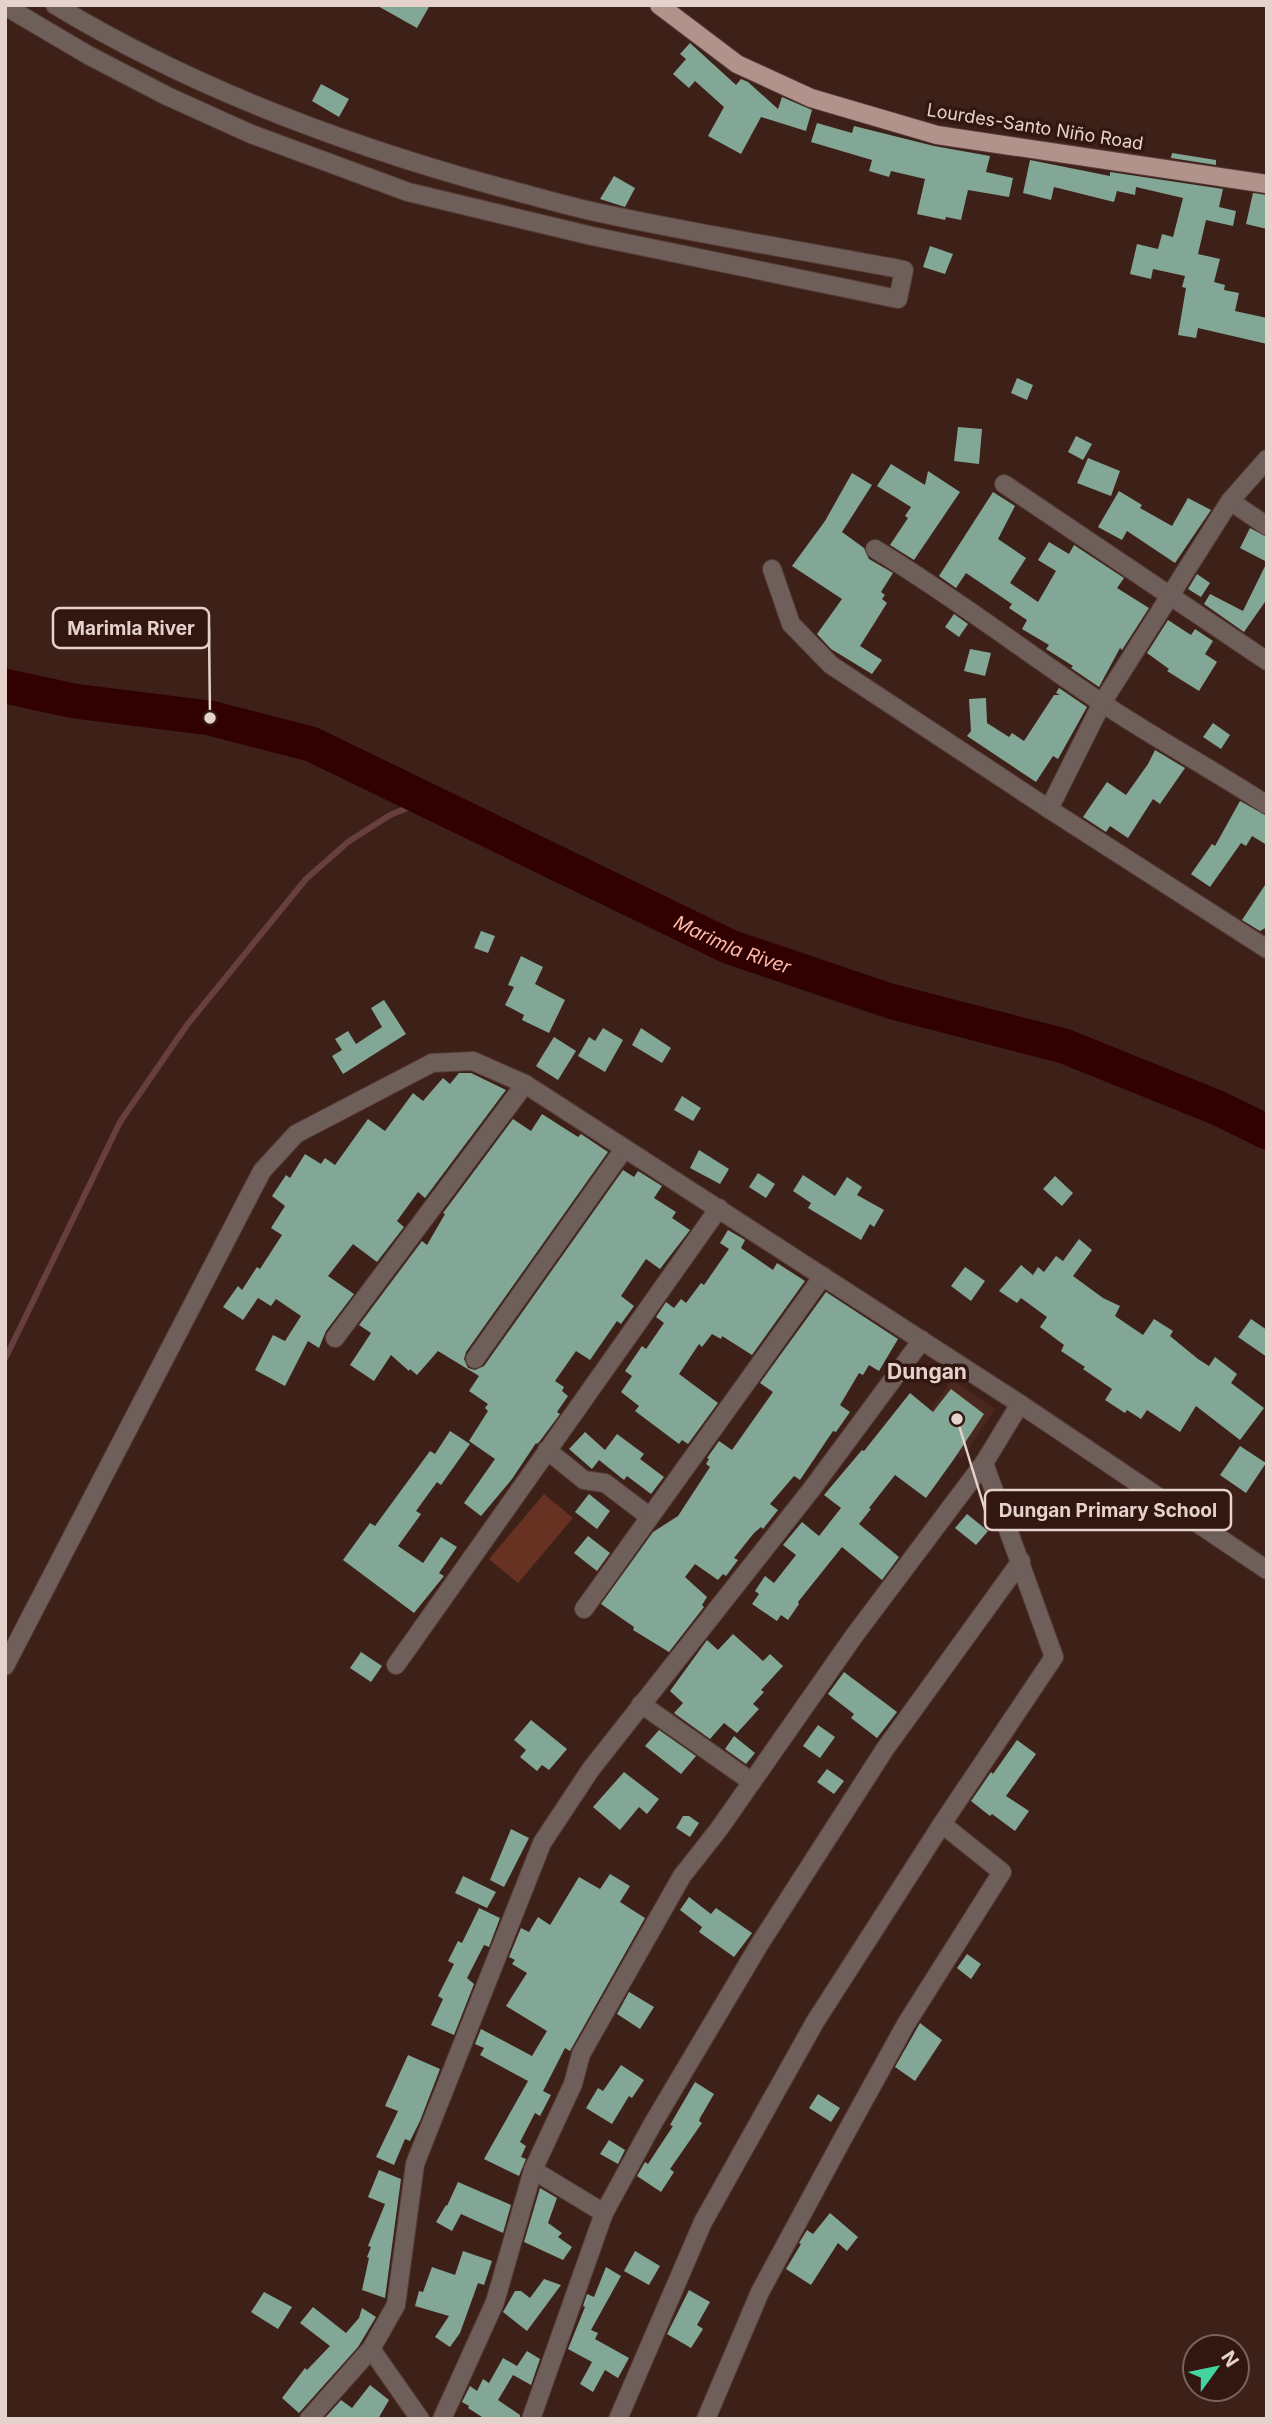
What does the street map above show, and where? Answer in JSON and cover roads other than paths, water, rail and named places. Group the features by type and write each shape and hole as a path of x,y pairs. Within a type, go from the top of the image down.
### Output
{"main road":[{"name":"Lourdes-Santo Niño Road","path":"659,5 737,64 811,97 937,135 1267,184"}],"street":[{"path":"5,6 88,55 167,96 251,134 408,192 592,236 898,299 904,270 590,211 416,164 265,110 183,74 100,33 55,5"},
{"path":"1049,809 1101,703 1230,501 1267,459"},
{"path":"1004,484 1267,661"},
{"path":"1230,501 1267,526"},
{"path":"875,549 921,577 1101,703 1216,771 1267,805"},
{"path":"772,569 791,624 831,665 1267,949"},
{"path":"5,1666 262,1171 296,1134 432,1063 473,1060 525,1084 1020,1404 1267,1570"},
{"path":"335,1338 525,1084"},
{"path":"475,1359 624,1149"},
{"path":"396,1665 719,1208"},
{"path":"584,1609 823,1276"},
{"path":"309,2419 371,2348 396,2305 415,2164 542,1843 591,1769 811,1489 922,1340"},
{"path":"442,2419 495,2302 533,2170 573,2084 581,2054 682,1876 752,1782 854,1636 984,1463 1020,1404"},
{"path":"547,1450 584,1480 605,1483 650,1517"},
{"path":"618,2419 703,2222 815,2022 942,1824 1054,1657 984,1463"},
{"path":"531,2419 604,2213 653,2124 759,1945 885,1749 1021,1560"},
{"path":"642,1704 752,1782"},
{"path":"706,2419 760,2292 841,2142 906,2024 1002,1872 942,1824"},
{"path":"533,2170 604,2213"},
{"path":"371,2348 416,2417"}],"waterway":[{"name":"Marimla River","path":"5,686 74,701 210,718 311,744 730,947 890,1001 1064,1046 1218,1108 1267,1132"},
{"path":"5,1359 120,1122 187,1025 306,879 348,842 390,815 427,800"}],"place":[{"name":"Marimla River","path":"210,718"},
{"name":"Dungan Primary School","path":"957,1419"}],"district":[{"name":"Dungan","path":"927,1372"}]}
